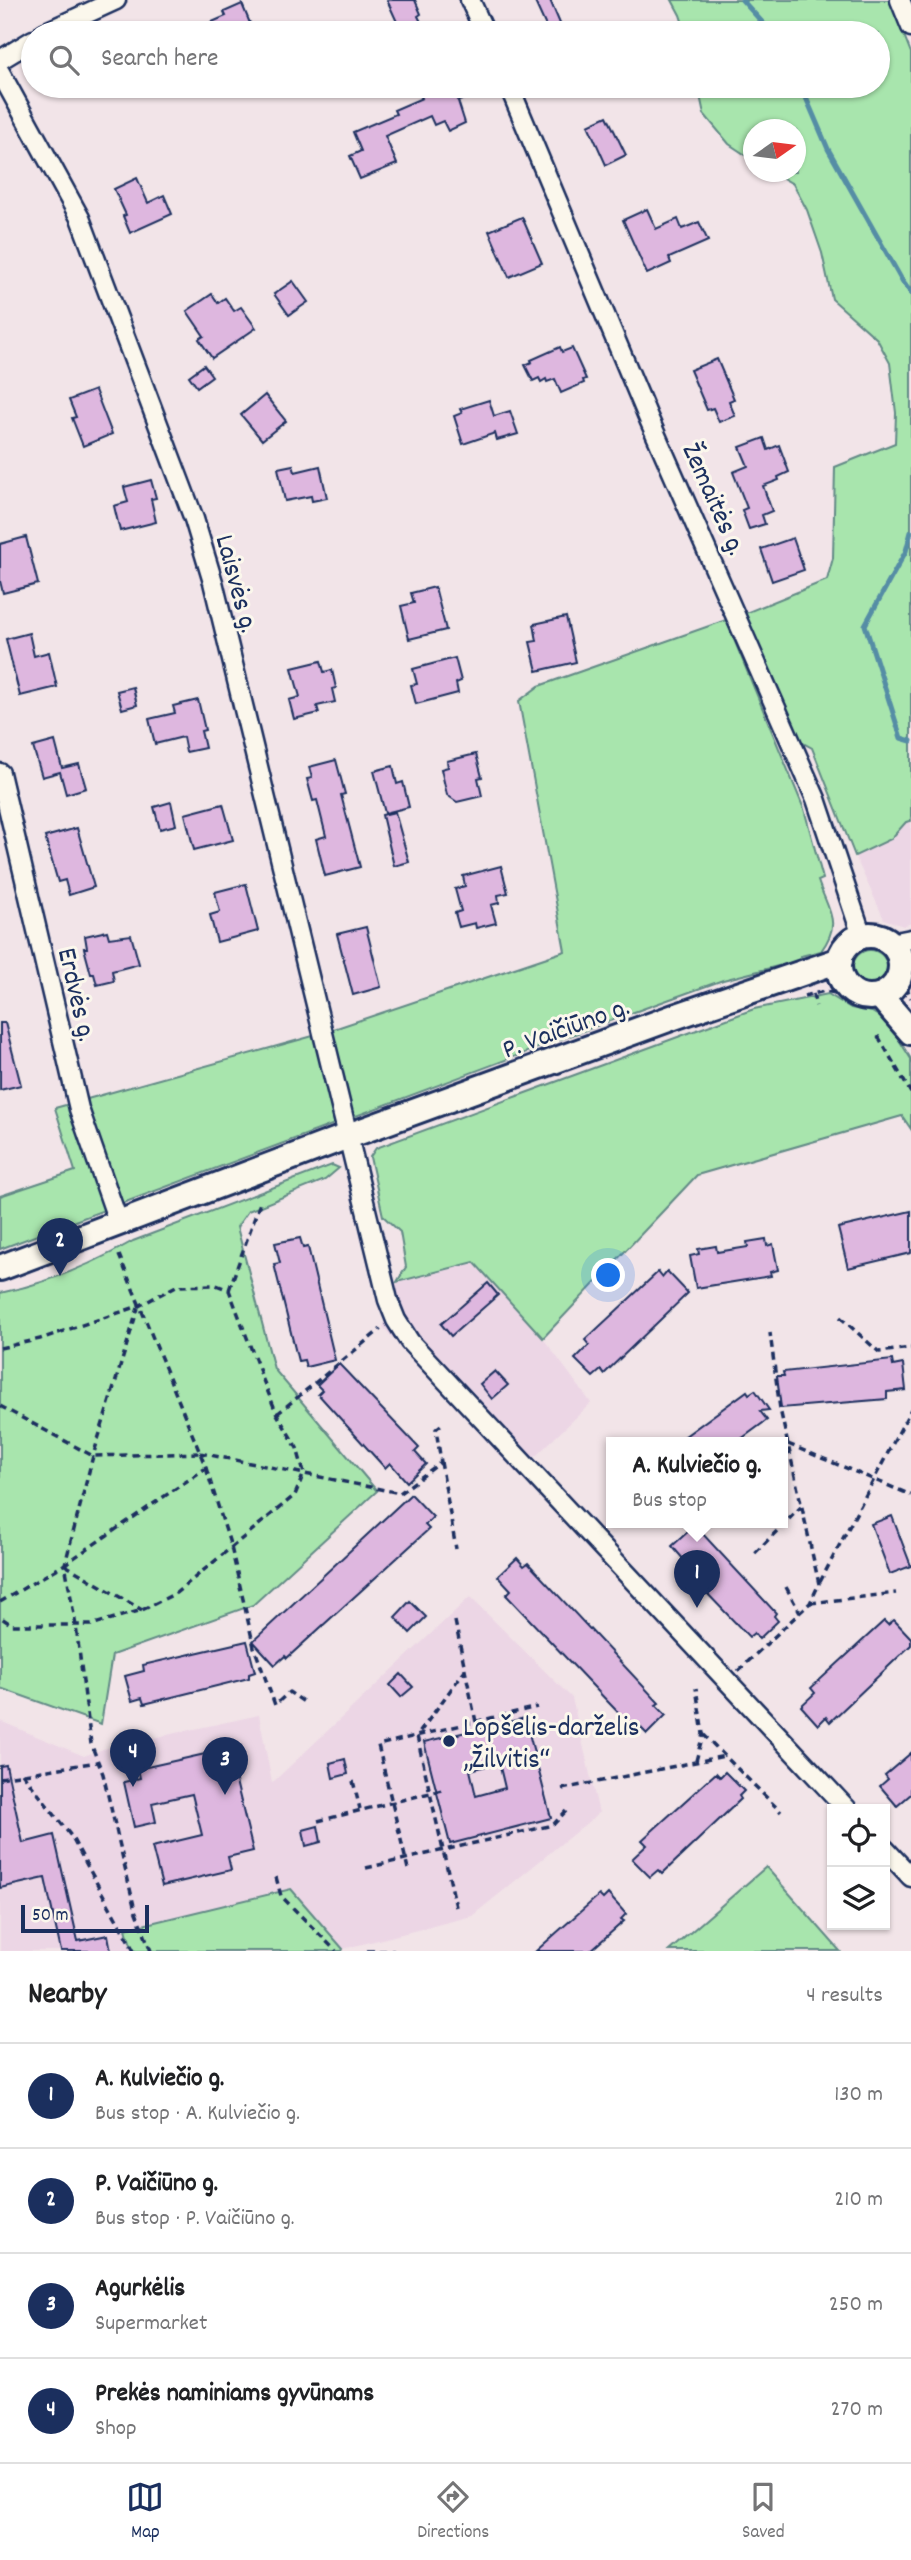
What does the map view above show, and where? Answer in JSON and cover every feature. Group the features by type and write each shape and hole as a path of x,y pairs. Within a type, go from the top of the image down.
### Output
{"main road":[{"path":"901,982 867,997 855,993 843,972 844,950 852,941 862,936 901,941 901,982 911,1032"},
{"name":"P. Vaičiūno g.","path":"0,1268 348,1136 674,1017 758,990 843,972"},
{"path":"901,982 911,1013"}],"street":[{"path":"70,21 116,0"},
{"path":"470,0 480,21"},
{"path":"900,0 911,27"},
{"path":"0,60 21,47"},
{"name":"Laisvės g.","path":"0,72 80,218 194,519 213,582 388,1300 396,1320 410,1342 842,1804"},
{"name":"Žemaitės g.","path":"514,98 648,417 816,799 862,936"},
{"name":"Erdvės g.","path":"0,773 79,1109 119,1224"},
{"path":"890,1854 911,1877"}],"path":[{"path":"878,1036 911,1093"},
{"path":"0,1618 12,1625 76,1626 91,1625 142,1609 176,1593 295,1495 304,1474 297,1448 277,1414 229,1290 261,1200"},
{"path":"119,1255 206,1468 231,1547 254,1647 275,1705 289,1692 304,1702"},
{"path":"0,1348 40,1339 139,1306 176,1286 216,1285 229,1290"},
{"path":"139,1306 93,1456 65,1564 91,1744 103,1774 135,1910 151,1951"},
{"path":"840,1317 879,1352 911,1348"},
{"path":"277,1414 386,1325"},
{"path":"770,1333 786,1437"},
{"path":"0,1406 93,1456 200,1453 400,1493 441,1462"},
{"path":"727,1681 810,1603 911,1409"},
{"path":"442,1424 436,1429 456,1549"},
{"path":"788,1444 911,1495"},
{"path":"788,1444 819,1584"},
{"path":"0,1602 65,1564 206,1468"},
{"path":"788,1521 802,1507"},
{"path":"755,1553 781,1528"},
{"path":"65,1564 142,1609"},
{"path":"786,1587 800,1613"},
{"path":"810,1603 896,1592"},
{"path":"455,1621 476,1722"},
{"path":"456,1907 418,1736 465,1670"},
{"path":"696,1688 704,1734 696,1761"},
{"path":"408,1869 378,1745 537,1707"},
{"path":"704,1734 781,1812"},
{"path":"562,1789 725,1755"},
{"path":"0,1777 97,1762"},
{"path":"22,1773 71,1836 134,1951"},
{"path":"353,1781 360,1810"},
{"path":"318,1821 446,1789"},
{"path":"366,1868 553,1825 566,1811"},
{"path":"276,1877 281,1896 337,1951"},
{"path":"367,1951 394,1951"}],"shaded area":[{"path":"906,821 911,821 911,923 903,926 884,919 855,856 891,839"},
{"path":"474,1262 543,1338 591,1403 517,1474 383,1327 397,1282"},
{"path":"470,1597 572,1698 599,1813 472,1916 343,1949 290,1889 127,1930 133,1951 0,1951 0,1721 84,1756 103,1749 259,1715 272,1783"}],"green space":[{"path":"672,0 890,0 911,53 911,821 906,822 891,839 855,856 812,748 794,738 743,614 827,580 833,558 835,467 895,443 896,413 890,363 877,339 832,299 822,253 807,210 790,182 806,182 806,119 743,119 743,153 729,144 704,114 701,98 890,98 890,21 682,21"},
{"path":"726,620 804,809 823,879 818,881 832,917 831,932 821,951 801,956 802,960 723,980 623,1016 0,1249 0,1196 75,1171 55,1108 313,1036 565,951 519,701 539,686"},
{"path":"870,950 882,955 887,967 882,979 870,984 858,979 853,967 858,955"},
{"path":"828,994 851,1008 872,1012 889,1024 911,1059 911,1129 902,1116 697,1175 543,1338 474,1262 397,1282 406,1267 400,1232 383,1216 370,1157 376,1148 754,1009"},
{"path":"332,1165 339,1168 325,1180 248,1211 237,1227 274,1369 377,1491 253,1605 112,1655 101,1724 0,1688 0,1293 68,1272 133,1241"},
{"path":"766,1867 840,1951 669,1951"},
{"path":"291,1889 342,1951 133,1951 126,1929"}],"building":[{"path":"387,0 415,0 421,14 418,16 420,21 397,21"},
{"path":"534,0 550,0 559,21 544,21"},
{"path":"242,4 249,21 215,21 226,16 224,12"},
{"path":"422,98 461,98 462,100 458,101 465,123 448,131 443,121 434,125 430,116 385,136 397,164 360,179 350,156 361,151 353,132 396,114 394,110"},
{"path":"607,116 626,155 606,165 588,125"},
{"path":"137,178 148,203 164,195 172,214 130,233 123,216 126,215 114,189"},
{"path":"647,209 656,229 678,219 682,229 699,222 708,241 669,258 671,263 647,274 623,220"},
{"path":"522,217 542,263 509,277 489,231"},
{"path":"293,281 308,302 289,315 274,294"},
{"path":"212,294 218,303 225,298 234,311 241,307 256,328 212,358 199,339 204,336 187,311"},
{"path":"560,347 562,352 572,348 586,379 583,380 584,383 561,393 555,379 541,382 539,378 533,381 525,365"},
{"path":"717,359 734,399 729,401 735,416 719,422 713,408 707,410 690,370"},
{"path":"204,365 212,376 197,387 189,376"},
{"path":"95,390 112,434 83,446 72,418 76,417 69,400"},
{"path":"265,395 286,421 262,440 241,415"},
{"path":"489,400 494,416 510,411 518,434 497,440 495,433 463,444 454,416 462,413 460,409"},
{"path":"764,438 768,450 779,445 789,472 778,477 779,480 763,486 772,511 762,515 765,524 749,529 742,510 747,508 733,472 748,466 740,447"},
{"path":"293,465 295,472 320,466 327,498 312,501 311,496 285,501 278,468"},
{"path":"151,480 156,498 151,499 156,522 120,531 114,506 128,502 124,487"},
{"path":"26,537 38,584 3,593 0,581 0,544"},
{"path":"793,538 804,570 772,581 761,549"},
{"path":"435,587 446,630 409,639 401,606 414,603 411,593"},
{"path":"566,617 576,662 537,671 530,642 537,641 534,624"},
{"path":"29,633 34,656 49,652 57,687 20,696 6,639"},
{"path":"455,658 461,681 456,683 458,693 416,704 411,685 417,684 413,669"},
{"path":"321,661 324,672 332,670 336,688 332,689 335,702 317,706 319,713 294,719 289,700 300,697 292,668"},
{"path":"133,687 137,705 122,709 117,691"},
{"path":"198,700 205,730 201,731 205,748 186,752 183,737 155,744 149,719 175,713 173,706"},
{"path":"55,741 62,768 79,764 86,788 66,794 60,772 42,777 33,747"},
{"path":"476,754 482,777 478,778 482,796 457,802 447,795 441,769 448,767 447,761"},
{"path":"336,760 345,794 341,795 360,867 325,876 316,839 326,836 317,800 313,801 307,779 312,778 309,767"},
{"path":"393,766 397,784 403,782 409,807 385,813 374,771"},
{"path":"171,802 176,825 160,829 154,807"},
{"path":"223,804 233,840 194,850 185,814"},
{"path":"395,812 409,862 394,866 382,815"},
{"path":"77,828 94,887 69,895 65,880 58,882 45,837"},
{"path":"501,866 508,893 498,895 499,903 491,905 496,923 476,928 475,923 459,927 455,913 461,911 455,889 465,886 463,876"},
{"path":"246,884 258,931 217,942 210,915 220,912 215,892"},
{"path":"366,927 381,987 353,995 337,934"},
{"path":"107,931 109,938 131,935 139,964 112,971 114,981 97,985 84,948 87,948 85,936"},
{"path":"0,1023 5,1023 21,1085 0,1090"},
{"path":"911,1211 911,1253 848,1268 838,1228"},
{"path":"300,1238 303,1248 308,1247 335,1360 306,1367 304,1360 298,1361 274,1264 280,1263 275,1243"},
{"path":"766,1239 767,1246 773,1244 778,1270 770,1272 771,1276 696,1288 690,1256 699,1254 698,1249 716,1246 717,1252 748,1247 747,1242"},
{"path":"667,1271 688,1293 604,1374 601,1370 593,1377 575,1359 589,1345 585,1340 658,1272 662,1277"},
{"path":"488,1283 498,1295 451,1336 441,1324"},
{"path":"892,1360 893,1366 903,1364 906,1390 887,1392 887,1399 781,1408 777,1376 784,1376 783,1372"},
{"path":"339,1364 419,1448 415,1452 426,1464 407,1482 390,1463 385,1468 318,1394 322,1390 317,1385"},
{"path":"495,1371 508,1385 492,1399 480,1384"},
{"path":"755,1390 769,1410 760,1411 767,1420 744,1437 684,1437 747,1391 749,1394"},
{"path":"411,1494 433,1517 425,1525 429,1529 287,1658 285,1656 275,1665 253,1641"},
{"path":"892,1516 911,1566 890,1574 871,1524"},
{"path":"691,1529 698,1536 702,1533 776,1613 774,1616 778,1621 759,1639 754,1633 749,1637 680,1565 685,1561 672,1546"},
{"path":"517,1558 524,1566 528,1563 659,1703 656,1705 666,1715 647,1734 636,1723 632,1727 506,1595 511,1590 498,1576"},
{"path":"410,1601 426,1617 410,1633 395,1617"},
{"path":"894,1620 911,1638 911,1645 830,1722 826,1717 818,1725 801,1706 815,1693 811,1688 884,1621 888,1625"},
{"path":"247,1641 255,1672 249,1674 249,1678 144,1704 142,1698 132,1701 125,1676 144,1671 143,1665"},
{"path":"401,1674 413,1687 401,1697 390,1685"},
{"path":"525,1718 551,1818 450,1844 424,1742","holes":["499,1763 505,1788 476,1796 470,1770"]},
{"path":"241,1746 244,1762 232,1765 253,1851 228,1857 231,1870 162,1886 152,1847 202,1835 192,1794 152,1803 156,1822 134,1827 124,1782 140,1778 138,1769"},
{"path":"911,1753 911,1794 897,1806 880,1786 888,1779 885,1775"},
{"path":"345,1759 348,1774 333,1778 330,1763"},
{"path":"6,1765 23,1843 54,1835 78,1941 108,1935 111,1951 61,1951 45,1878 0,1888 0,1766"},
{"path":"725,1772 744,1791 739,1796 741,1799 662,1874 658,1870 650,1877 632,1859 647,1845 642,1840 716,1773 720,1777"},
{"path":"318,1826 321,1842 306,1846 303,1830"},
{"path":"608,1894 626,1914 621,1919 624,1921 590,1951 536,1951 599,1895 603,1899"}],"waterway":[{"path":"742,0 761,21"},
{"path":"806,98 828,149 911,293"},
{"path":"911,532 906,551 865,625 901,738 911,741"}],"place":[{"name":"P. Vaičiūno g.","path":"60,1276"},
{"name":"A. Kulviečio g.","path":"697,1608"},
{"name":"Lopšelis-darželis „Žilvitis“","path":"449,1741"},
{"name":"Prekės naminiams gyvūnams","path":"133,1787"},
{"name":"Agurkėlis","path":"225,1795"}]}
